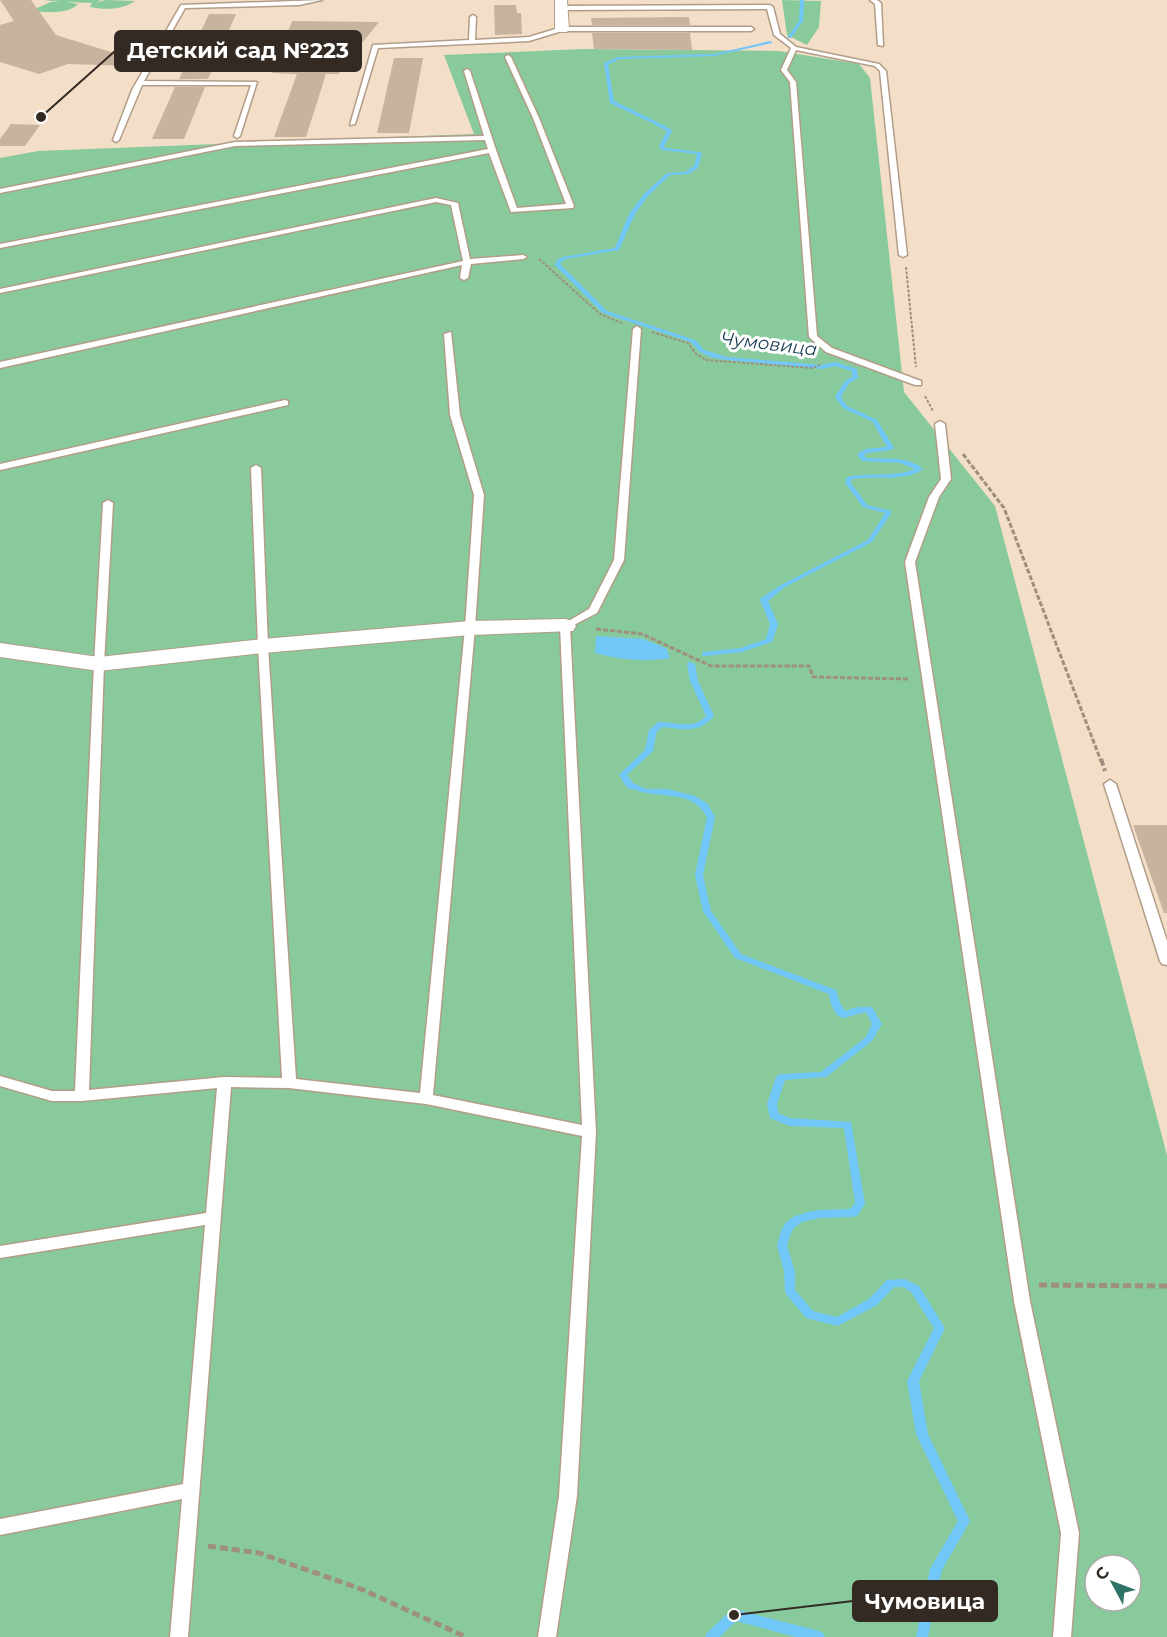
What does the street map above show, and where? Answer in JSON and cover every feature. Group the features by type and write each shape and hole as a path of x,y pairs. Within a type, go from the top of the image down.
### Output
{"street":[{"path":"562,4 562,29"},
{"path":"0,650 99,664 263,646 470,628 565,626"}],"lane":[{"path":"116,140 135,90 183,6 299,3 319,0"},
{"path":"873,0 878,3 880,45"},
{"path":"562,4 770,8 777,35 794,48 877,65 883,71 903,255"},
{"path":"472,17 472,42"},
{"path":"352,124 375,46 530,39 562,29 751,29"},
{"path":"794,48 784,70 792,82 813,338 829,350 918,383"},
{"path":"467,70 514,210 570,206 536,118 508,57"},
{"path":"141,83 255,82 237,136"},
{"path":"0,191 234,144 488,138"},
{"path":"0,246 492,150"},
{"path":"0,291 436,200 453,203 467,262 464,278"},
{"path":"0,365 467,262 523,257"},
{"path":"548,1637 568,1496 589,1132 565,626 593,611 619,560 637,329"},
{"path":"426,1099 470,628 480,495 455,415 448,334"},
{"path":"0,467 285,403"},
{"path":"940,423 946,479 934,497 910,562 1019,1285 1070,1533 1062,1637"},
{"path":"256,468 263,646 289,1083"},
{"path":"82,1096 99,664 108,503"},
{"path":"1110,784 1167,961"},
{"path":"0,1081 52,1096 82,1096 224,1082 289,1083 426,1099 589,1132"},
{"path":"179,1637 224,1082"},
{"path":"0,1252 213,1218"},
{"path":"0,1527 190,1490"}],"path":[{"path":"903,255 909,280 909,319 918,383 940,423 1004,508 1110,784"},
{"path":"523,257 540,259 600,314 637,329 675,337 688,343 696,354 706,360 812,368 824,363"},
{"path":"565,626 642,634 711,666 809,666 813,677 928,680"},
{"path":"1019,1285 1167,1286"},
{"path":"186,1543 260,1553 361,1589 466,1637"}],"green space":[{"path":"44,0 101,0 96,3 105,0 135,1 119,8 107,9 90,7 92,3 66,2 78,4 74,8 62,11 30,11 51,2 60,2"},
{"path":"782,0 821,1 819,27 807,45 787,35"},
{"path":"582,49 779,51 859,64 870,78 904,392 995,506 1167,1155 1167,1637 0,1637 0,158 38,151 474,134 444,55"}],"water":[{"path":"596,636 643,639 666,648 670,658 632,660 595,653"}],"building":[{"path":"0,0 31,0 56,35 133,59 132,66 68,64 39,74 0,62 0,25 14,21"},
{"path":"494,5 516,5 517,13 521,13 522,34 495,35"},
{"path":"209,14 236,14 208,79 179,79"},
{"path":"689,17 690,25 592,25 591,18"},
{"path":"292,21 379,22 363,42 351,44 339,74 326,74 306,137 274,137 297,74 272,73"},
{"path":"592,33 690,33 692,50 594,49"},
{"path":"394,58 423,58 409,133 377,133"},
{"path":"175,87 205,87 184,139 152,139"},
{"path":"11,124 40,125 25,146 0,146 0,139"},
{"path":"1133,825 1167,825 1167,913 1164,913"}],"waterway":[{"name":"Чумовица","path":"789,37 801,21 802,0"},
{"name":"Чумовица","path":"706,654 742,650 769,640 774,624 764,600 783,586 870,541 889,512 865,506 848,483 849,478 904,475 920,469 900,461 864,460 860,454 866,451 891,448 875,421 845,407 838,397 847,382 855,378 855,370 835,364 823,367 713,355 702,351 693,341 605,312 558,265 559,261 565,258 617,249 632,214 646,195 669,174 686,173 696,167 700,153 664,149 661,146 670,131 612,102 606,64 618,58 714,55 770,42"},
{"name":"Чумовица","path":"691,664 694,681 710,716 694,727 661,724 653,730 649,751 623,775 630,785 645,791 667,792 692,798 705,806 711,817 699,875 707,911 738,956 833,992 835,1004 843,1015 869,1009 877,1024 869,1039 823,1075 781,1077 772,1104 773,1115 789,1122 848,1125 860,1204 853,1213 819,1214 798,1219 790,1225 782,1246 790,1271 790,1291 810,1315 838,1322 873,1302 891,1283 905,1283 915,1289 940,1328 913,1381 922,1434 964,1521 936,1569 922,1637"},
{"name":"Чумовица","path":"711,1637 734,1615 819,1637"}],"place":[{"name":"Детский сад №223","path":"41,117"},
{"name":"Чумовица","path":"734,1615"}]}
